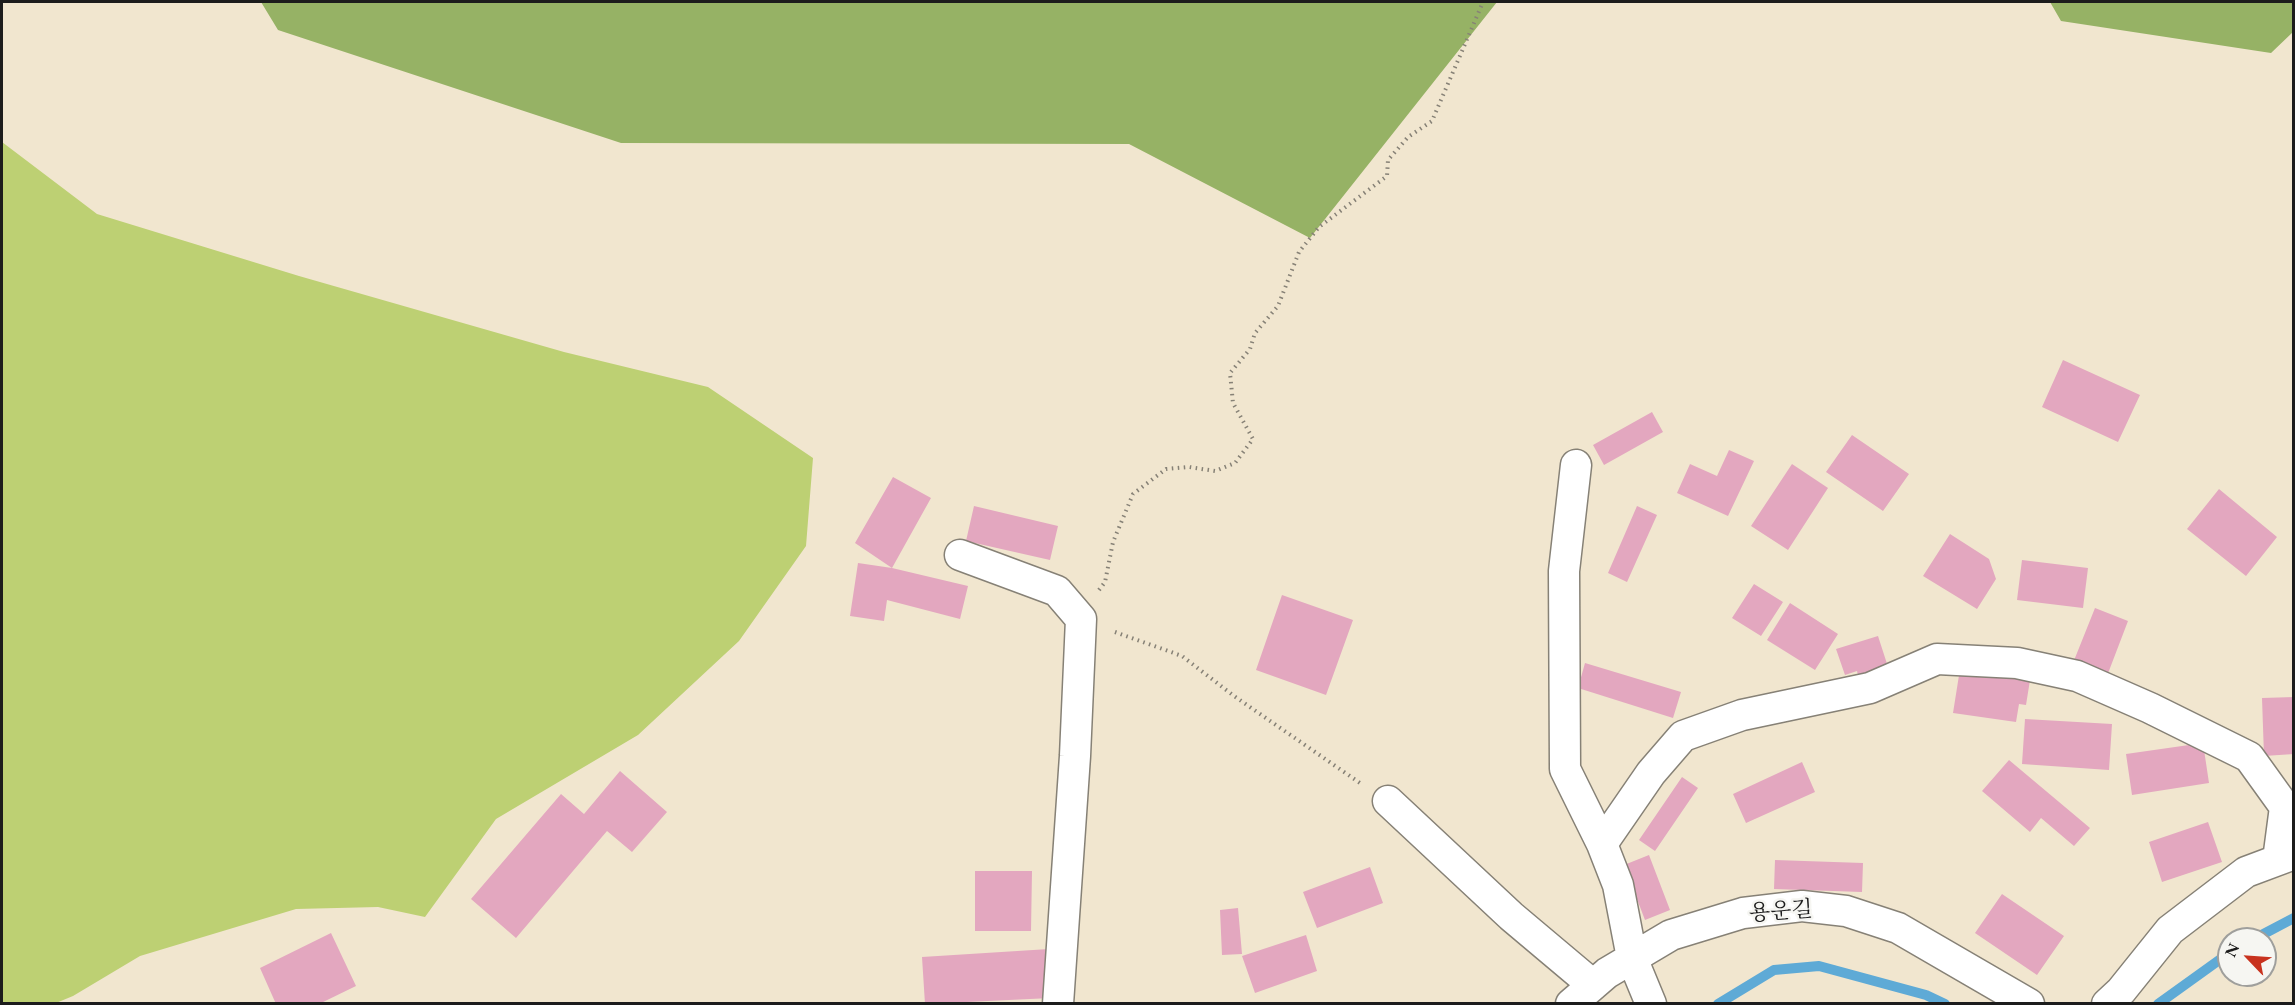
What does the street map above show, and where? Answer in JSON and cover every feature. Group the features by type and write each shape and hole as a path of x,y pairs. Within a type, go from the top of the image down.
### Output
{"street":[{"path":"1576,465 1564,571 1565,769 1602,844 1618,885 1632,958 1651,1004"},
{"path":"960,555 1058,591 1081,619 1075,756 1058,1004"},
{"path":"1602,844 1651,773 1683,736 1742,715 1870,688 1937,659 2016,663 2077,676 2249,756 2285,807 2286,857 2246,873 2170,930 2121,991 2107,1004"},
{"path":"1389,801 1511,916 1593,985"},
{"name":"용운길","path":"1571,1004 1607,973 1671,935 1743,913 1802,906 1846,911 1898,928 2029,1004"}],"path":[{"path":"1389,801 1320,757 1182,657 1081,619 1105,582 1113,542 1133,494 1166,469 1189,467 1215,471 1235,463 1253,439 1233,403 1230,373 1250,350 1255,333 1278,306 1299,252 1319,227 1387,176 1388,160 1408,137 1432,121 1483,2"}],"green space":[{"path":"261,2 1497,2 1310,238 1129,144 621,143 278,30"},
{"path":"2050,2 2293,2 2293,32 2271,53 2061,21"},
{"path":"2,142 97,214 299,276 564,352 708,387 813,458 806,546 739,641 638,735 496,819 425,917 378,907 296,909 140,956 73,996 56,1003 2,1003"}],"building":[{"path":"2063,360 2140,395 2118,442 2042,407"},
{"path":"1652,412 1663,432 1604,465 1593,445"},
{"path":"1852,435 1909,474 1883,511 1826,472"},
{"path":"1729,450 1754,461 1728,516 1677,493 1690,464 1717,476"},
{"path":"1792,464 1828,488 1788,550 1751,526"},
{"path":"893,477 931,498 892,568 855,543"},
{"path":"2219,489 2277,537 2246,576 2187,529"},
{"path":"974,506 1058,526 1050,560 966,541"},
{"path":"1637,506 1657,515 1627,582 1608,573"},
{"path":"1950,534 1989,559 1996,579 1977,609 1923,576"},
{"path":"2022,560 2088,568 2083,608 2017,600"},
{"path":"858,563 892,568 968,586 960,619 887,600 884,621 850,616"},
{"path":"1754,584 1783,602 1761,636 1732,618"},
{"path":"1282,595 1353,620 1326,695 1256,670"},
{"path":"1790,603 1838,634 1815,670 1767,640"},
{"path":"2095,608 2128,621 2107,676 2073,663"},
{"path":"1878,636 1889,670 1859,680 1857,671 1845,675 1836,649"},
{"path":"1585,663 1681,692 1673,718 1578,688"},
{"path":"1960,669 2030,680 2026,705 2019,704 2016,722 1953,713"},
{"path":"2294,697 2294,754 2264,756 2262,698"},
{"path":"2025,719 2112,724 2109,770 2022,764"},
{"path":"2203,743 2209,783 2132,795 2126,754"},
{"path":"2009,760 2090,828 2074,846 2041,818 2030,832 1982,791"},
{"path":"1802,762 1815,792 1746,823 1733,794"},
{"path":"620,771 667,812 632,852 607,831 516,938 471,899 561,794 584,814"},
{"path":"1682,777 1698,788 1655,851 1639,840"},
{"path":"2208,822 2222,862 2162,882 2149,842"},
{"path":"1649,855 1670,910 1645,920 1624,865"},
{"path":"1775,860 1863,863 1862,892 1774,889"},
{"path":"1370,867 1383,903 1317,928 1303,892"},
{"path":"975,871 1032,871 1031,931 975,931"},
{"path":"2002,894 2064,936 2037,975 1975,933"},
{"path":"1238,908 1242,954 1222,955 1220,910"},
{"path":"331,933 356,986 319,1004 276,1004 260,968"},
{"path":"1306,935 1317,971 1255,993 1242,956"},
{"path":"1049,949 1051,998 925,1004 922,957"}],"waterway":[{"path":"2277,927 2294,918"},
{"path":"2158,1004 2217,962"},
{"path":"1718,1004 1774,970 1819,966 1926,995 1945,1004"}]}
